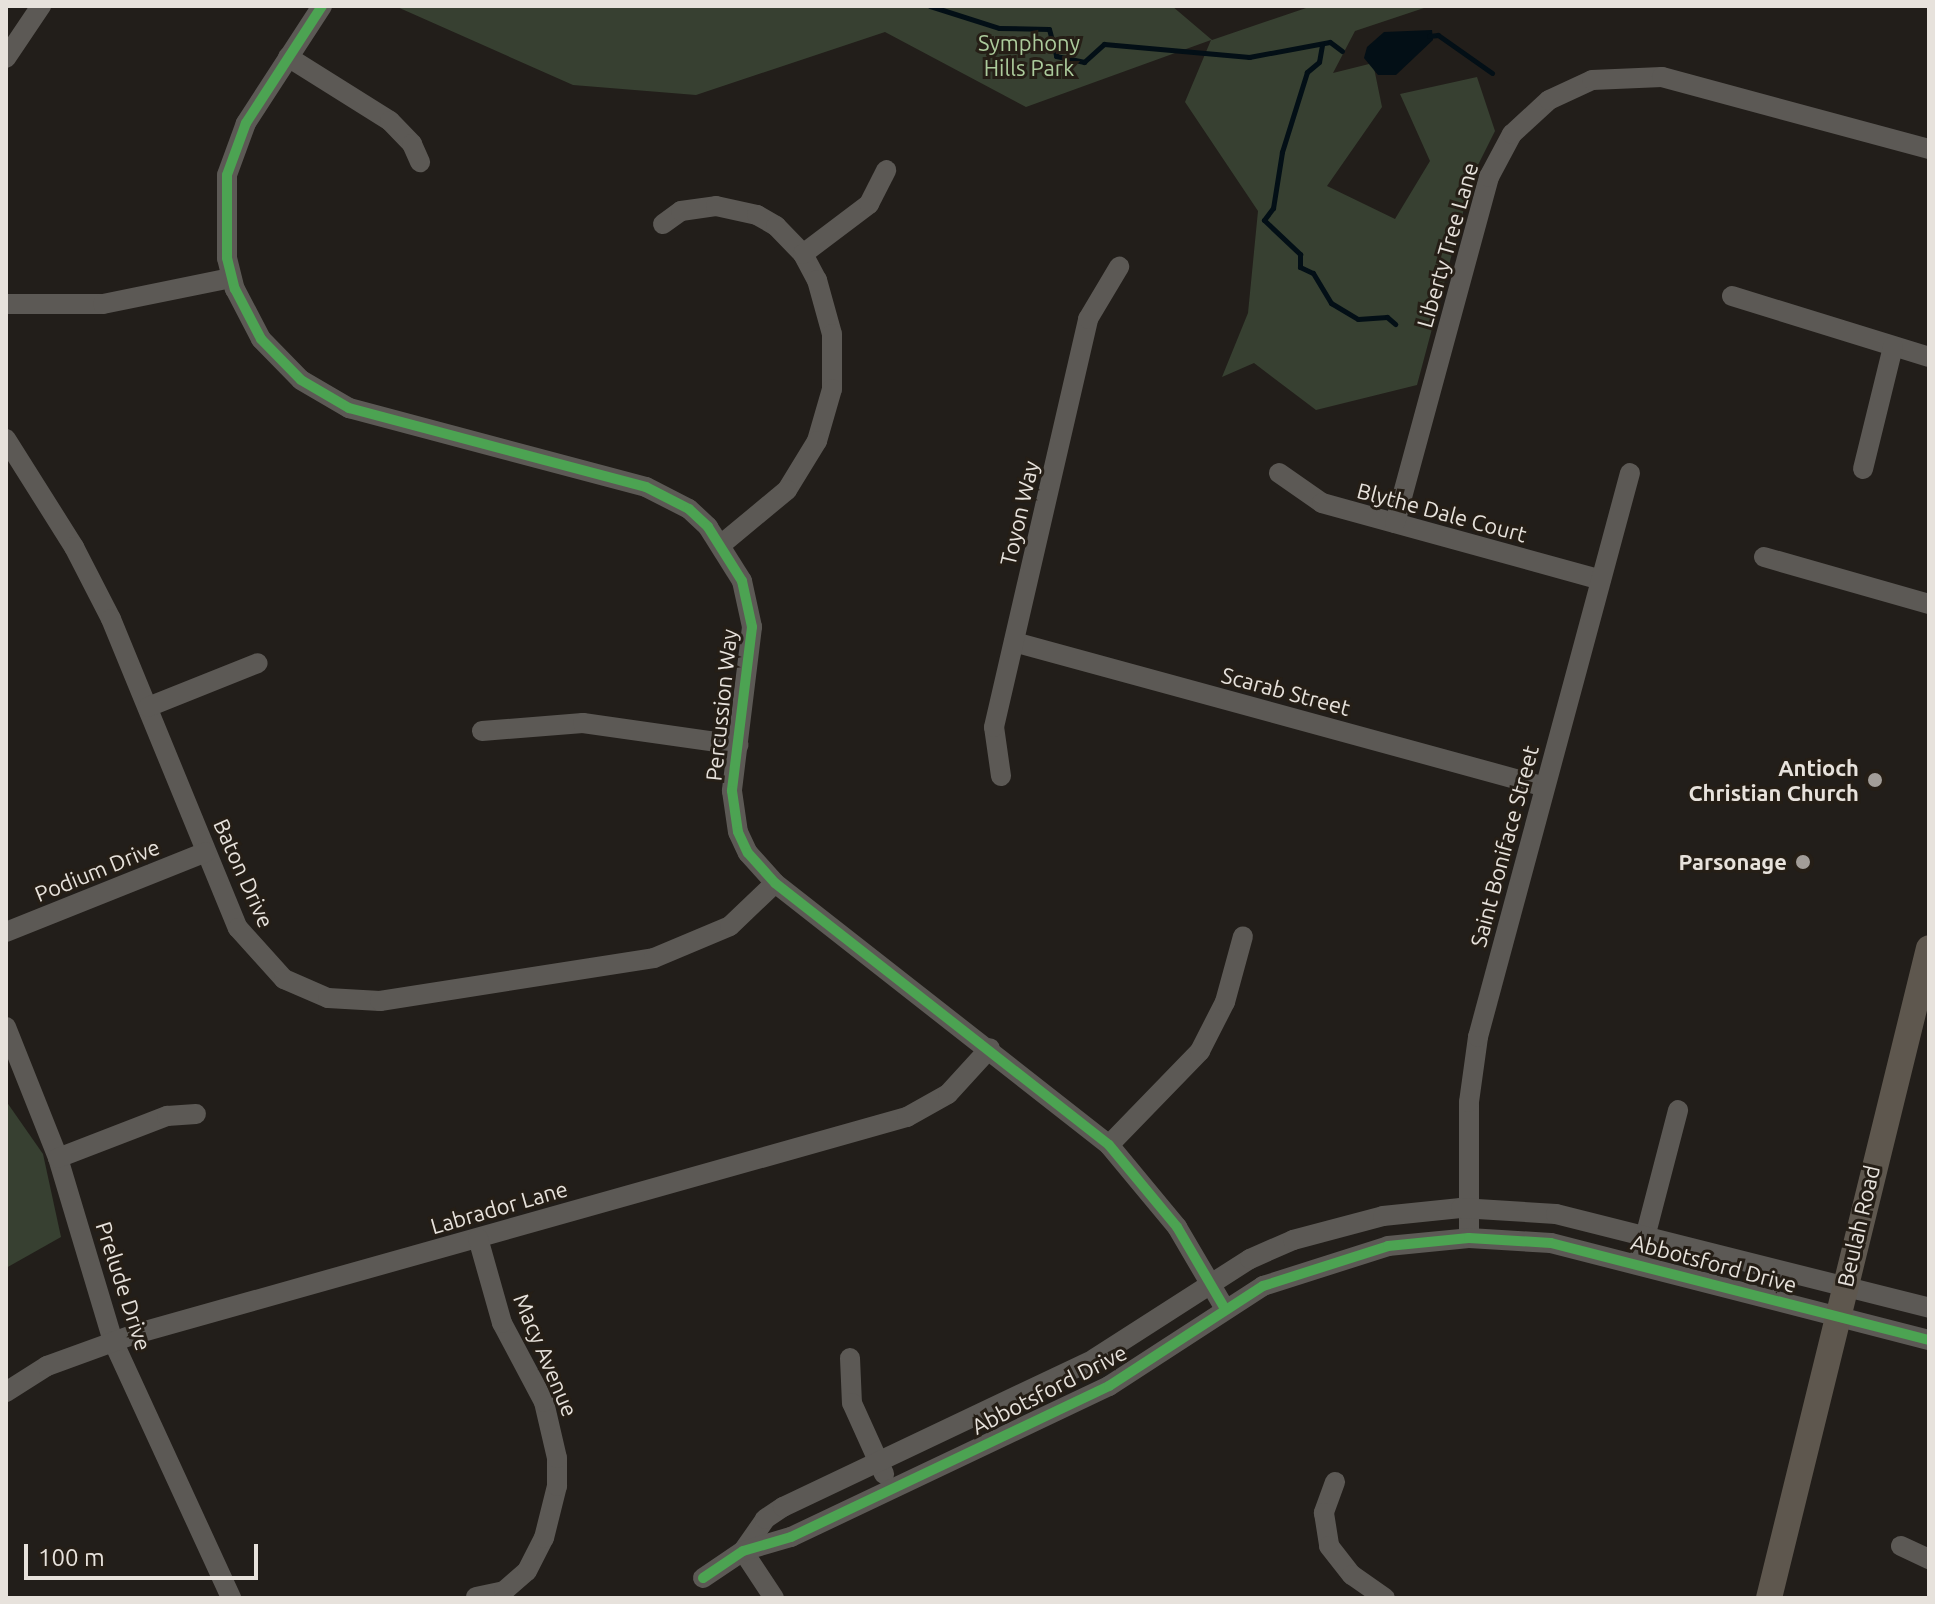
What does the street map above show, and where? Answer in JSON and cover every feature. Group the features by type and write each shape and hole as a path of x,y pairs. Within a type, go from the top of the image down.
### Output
{"main road":[{"name":"Beulah Road","path":"1769,1598 1929,948"}],"street":[{"path":"6,58 41,6"},
{"name":"Percussion Way","path":"322,6 246,123 227,175 223,229 231,278 261,339 323,395 381,419 646,487 689,509 722,544 742,581 752,627 732,791 738,832 748,853 775,883 990,1048 1109,1145 1151,1192 1211,1280 1224,1307"},
{"path":"288,57 390,121 412,144 420,162"},
{"name":"Liberty Tree Lane","path":"1395,523 1489,177 1512,134 1549,100 1592,80 1662,77 1929,149"},
{"path":"803,254 869,204 886,170"},
{"path":"663,224 696,207 737,208 776,226 803,254 822,293 832,334 826,416 804,466 787,490 722,544"},
{"name":"Toyon Way","path":"1001,776 994,727 1088,319 1119,267"},
{"path":"6,304 103,304 231,278"},
{"path":"1732,296 1929,357"},
{"path":"1863,469 1893,347"},
{"name":"Baton Drive","path":"6,439 88,572 148,707 238,928 266,964 304,990 354,1002 574,972 682,951 730,926 775,883"},
{"name":"Blythe Dale Court","path":"1279,473 1308,497 1601,580"},
{"name":"Saint Boniface Street","path":"1469,1238 1473,1062 1630,473"},
{"path":"1764,557 1929,604"},
{"name":"Scarab Street","path":"1014,642 1545,787"},
{"path":"148,707 258,663"},
{"path":"482,731 583,723 738,745"},
{"name":"Podium Drive","path":"6,932 206,852"},
{"path":"1109,1145 1200,1051 1225,1002 1243,936"},
{"name":"Prelude Drive","path":"6,1027 58,1158 113,1341 231,1598"},
{"name":"Labrador Lane","path":"6,1392 47,1366 113,1341 907,1117 948,1094 990,1048"},
{"path":"1638,1264 1678,1110"},
{"path":"58,1158 167,1116 196,1114"},
{"name":"Abbotsford Drive","path":"743,1551 765,1519 878,1461 1094,1359 1211,1280 1293,1240 1383,1216 1469,1208 1556,1214 1929,1308"},
{"name":"Macy Avenue","path":"476,1597 504,1591 527,1571 544,1538 557,1486 555,1443 544,1402 502,1323 478,1238"},
{"name":"Abbotsford Drive","path":"743,1551 791,1537 1109,1386 1224,1307 1346,1255 1469,1238 1551,1243 1929,1340"},
{"path":"850,1358 848,1389 891,1488"},
{"path":"1335,1482 1324,1513 1329,1546 1352,1575 1385,1598"},
{"path":"1901,1546 1929,1559"},
{"path":"703,1578 743,1551 774,1598"}],"green space":[{"name":"Symphony Hills Park","path":"395,6 1172,6 1212,40 1312,6 1430,6 1355,31 1333,73 1373,63 1382,107 1327,186 1395,219 1430,161 1400,94 1477,77 1495,131 1473,175 1417,385 1316,410 1254,363 1222,377 1248,313 1258,211 1185,102 1211,40 1026,107 885,32 696,95 573,85"},
{"path":"6,1101 43,1154 61,1237 6,1268"}],"shaded area":[{"path":"1432,30 1433,40 1396,75 1378,75 1364,58 1367,47 1384,32"}],"waterway":[{"path":"930,6 999,28 1049,29 1056,56 1084,62 1104,44 1249,57 1330,42 1342,51"},
{"path":"1429,36 1438,35 1492,73"},
{"path":"1322,45 1319,62 1307,72 1282,152 1273,208 1264,220 1300,254 1300,267 1313,273 1331,303 1358,319 1387,317 1395,324"}],"cycle path":[{"path":"322,6 246,123 227,175 227,258 235,289 261,339 301,380 349,408 646,487 689,509 708,527 742,581 752,627 732,791 738,832 748,853 775,883 1109,1145 1177,1227 1224,1307"},
{"path":"703,1578 743,1551 791,1537 1109,1386 1263,1286 1388,1246 1469,1238 1551,1243 1929,1340"}],"place":[{"name":"Antioch Christian Church","path":"1875,780"},
{"name":"Parsonage","path":"1803,862"}]}
